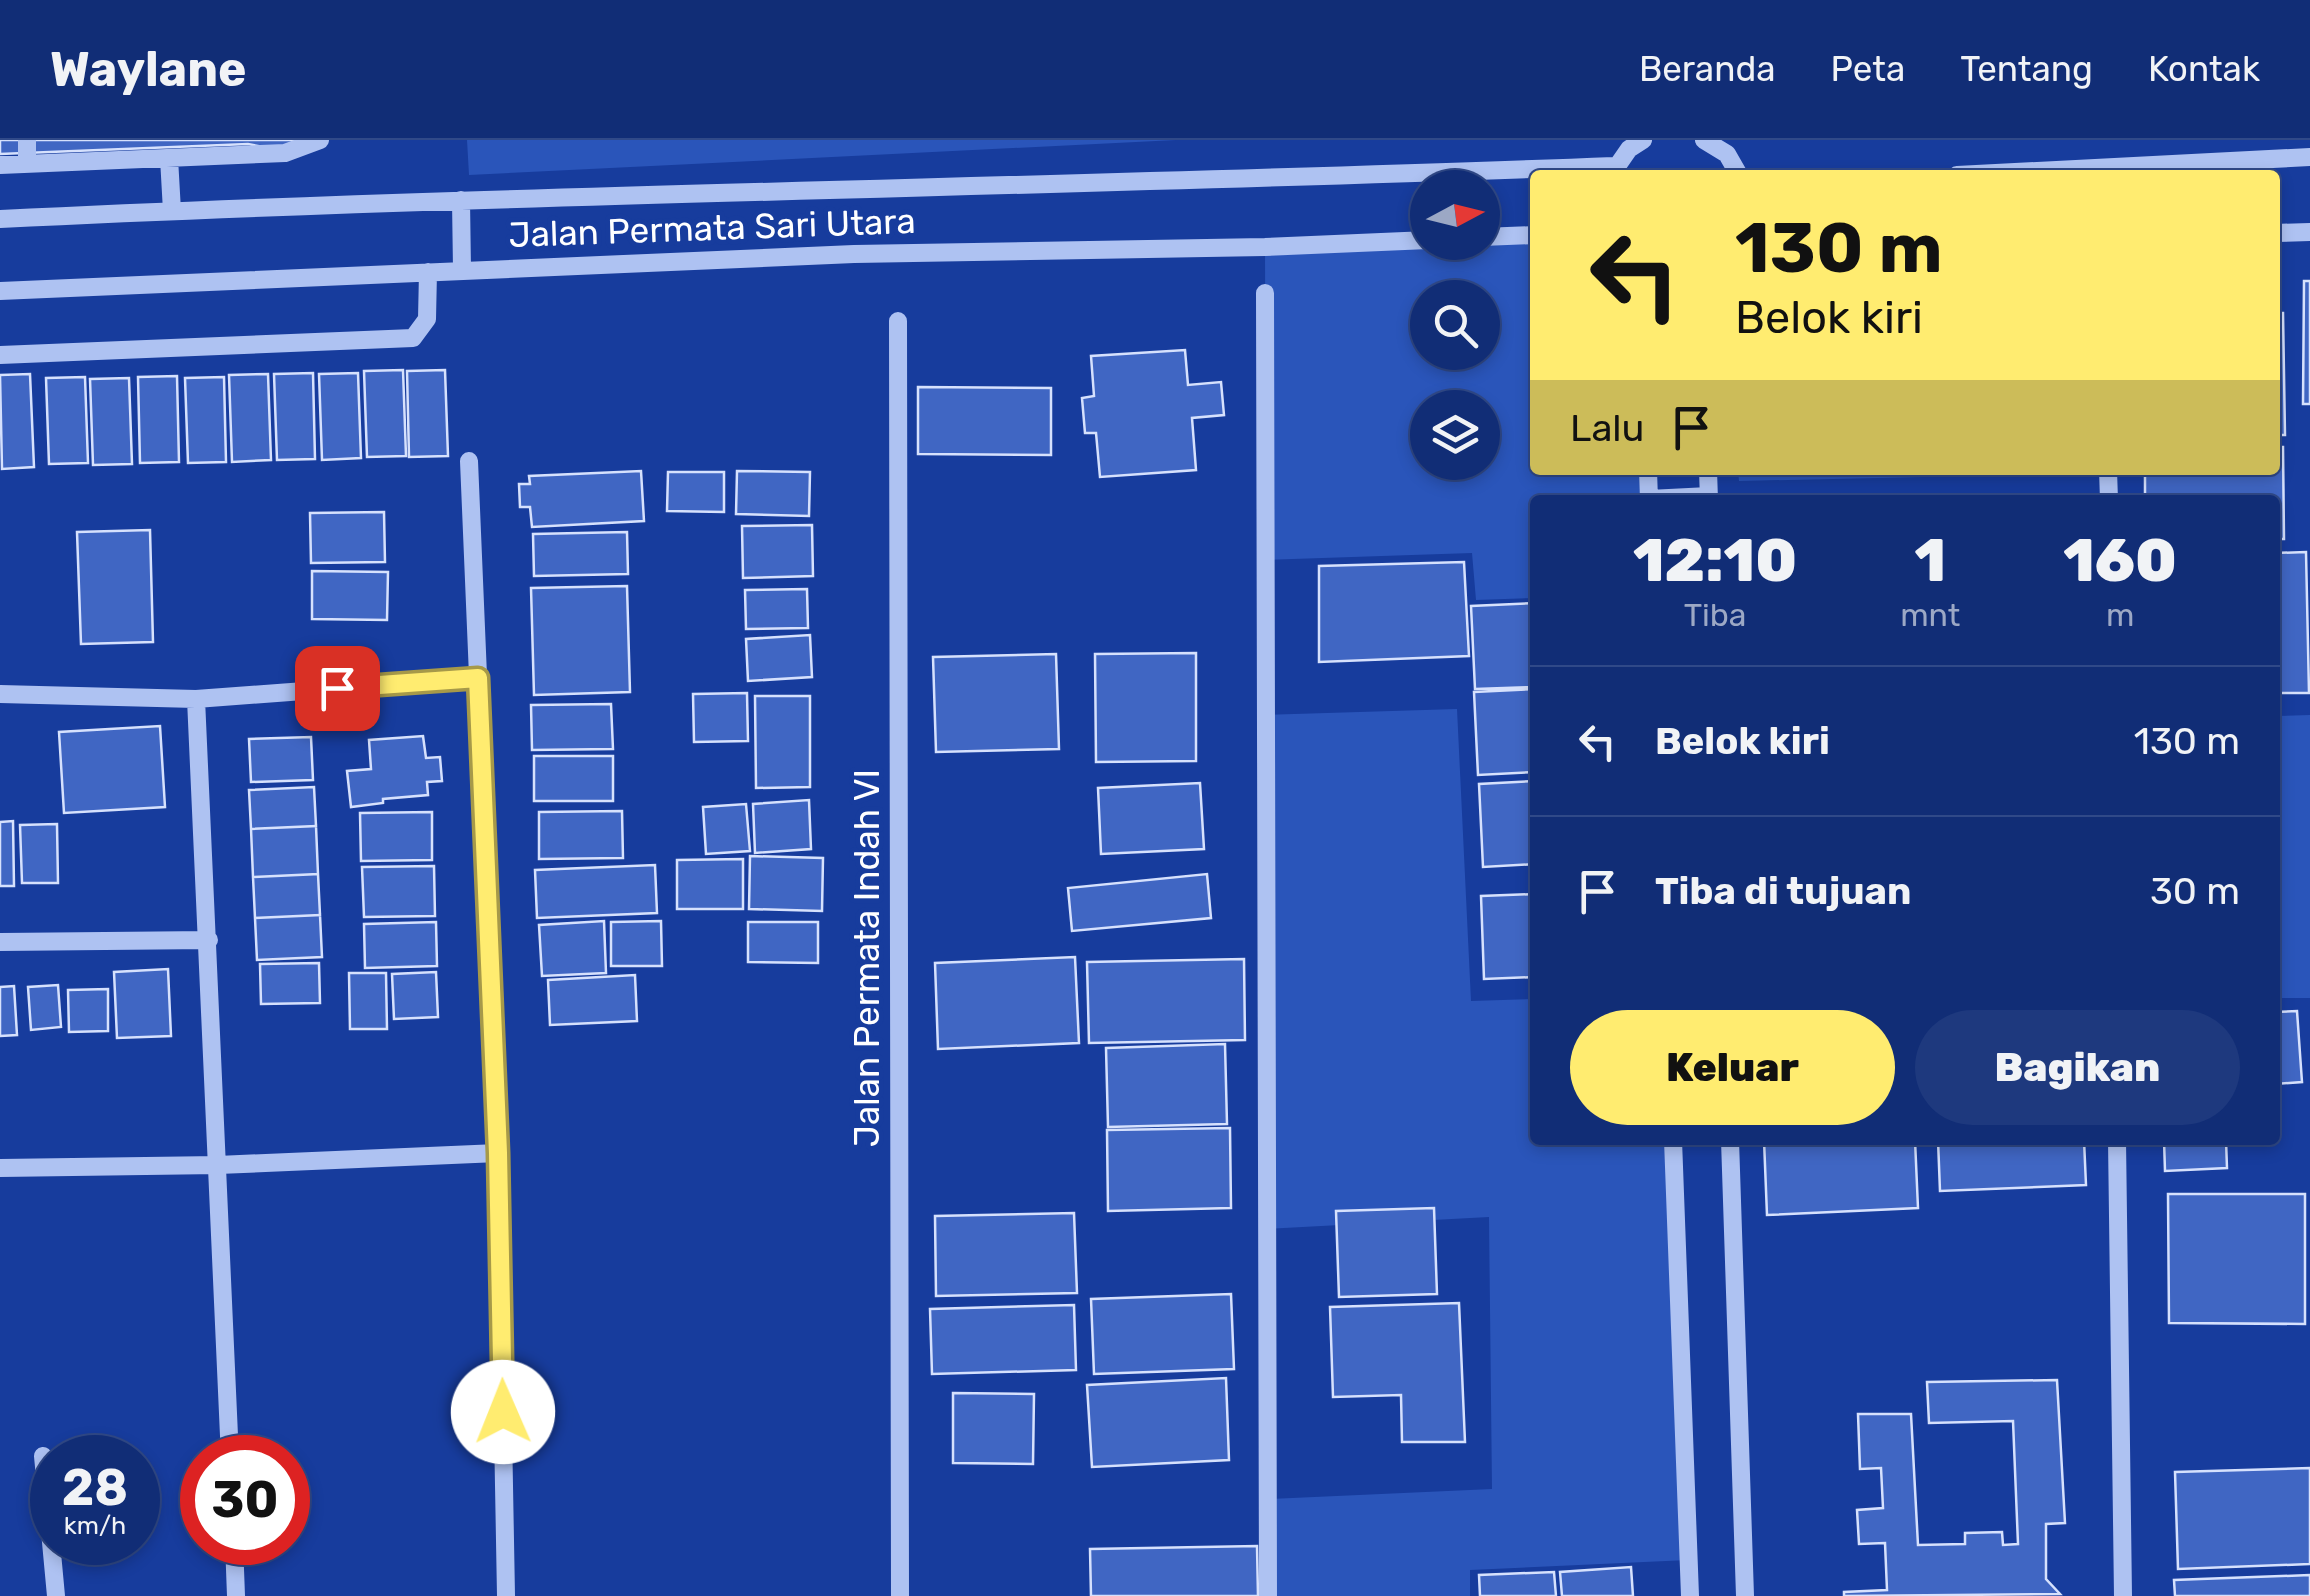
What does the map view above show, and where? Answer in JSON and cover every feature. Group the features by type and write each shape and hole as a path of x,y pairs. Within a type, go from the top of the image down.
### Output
{"street":[{"path":"28,140 28,164"},
{"path":"90,140 90,162"},
{"path":"0,165 284,153 320,140"},
{"path":"1613,170 1629,149 1644,140"},
{"path":"1704,140 1727,154 1737,170"},
{"path":"2055,170 2310,157"},
{"path":"170,158 172,211"},
{"name":"Jalan Permata Sari Utara","path":"0,219 461,200 1530,173"},
{"path":"461,200 462,270"},
{"path":"2280,234 2310,232"},
{"path":"1500,236 1530,235"},
{"name":"Jalan Permata Sari Utara","path":"0,291 854,254 1410,241"},
{"path":"0,355 412,338 426,320 428,272"},
{"path":"1265,292 1268,1596"},
{"name":"Jalan Permata Indah VI","path":"898,321 900,1596"},
{"path":"470,461 498,1153 506,1596"},
{"path":"0,694 196,698 478,678"},
{"path":"196,698 229,1435"},
{"path":"0,942 209,940"},
{"path":"1672,1145 1690,1596"},
{"path":"1730,1145 1745,1596"},
{"path":"2117,1145 2123,1596"},
{"path":"0,1168 218,1165 498,1153"},
{"path":"53,1565 56,1596"},
{"path":"235,1565 236,1596"}],"shaded area":[{"path":"467,140 1176,140 469,175"},
{"path":"1530,236 1530,475 1648,475 1649,495 1530,495 1530,598 1476,600 1472,553 1266,560 1265,247 1410,244 1410,260 1500,260 1500,240"},
{"path":"1738,475 2008,475 1739,481"},
{"path":"1457,709 1471,1001 1530,999 1530,1145 1673,1145 1688,1560 1470,1570 1470,1596 1268,1596 1268,1499 1492,1489 1489,1217 1267,1229 1266,715"},
{"path":"2310,715 2310,998 2280,998 2280,716"}],"building":[{"path":"0,140 308,140 274,149 248,144 0,154"},
{"path":"2304,281 2310,281 2310,404 2303,404"},
{"path":"2280,313 2283,313 2285,435 2280,435"},
{"path":"1185,350 1188,385 1221,382 1224,415 1192,418 1196,470 1100,477 1096,433 1085,433 1082,398 1094,396 1091,356"},
{"path":"403,370 406,456 367,457 364,371"},
{"path":"445,370 448,456 409,457 407,371"},
{"path":"313,373 315,459 277,460 274,374"},
{"path":"358,373 361,458 322,460 319,374"},
{"path":"30,374 34,467 2,469 0,375"},
{"path":"268,374 271,460 232,462 229,375"},
{"path":"177,376 179,462 140,463 138,377"},
{"path":"85,377 88,463 49,464 46,378"},
{"path":"224,377 226,462 188,463 185,378"},
{"path":"129,378 132,464 93,465 90,379"},
{"path":"918,387 1051,388 1051,455 918,454"},
{"path":"2283,447 2284,539 2280,539 2280,495 2145,495 2145,475 2280,475"},
{"path":"641,471 644,521 532,527 530,507 520,507 519,484 530,484 529,476"},
{"path":"737,471 810,472 809,516 736,514"},
{"path":"668,472 724,472 724,512 667,511"},
{"path":"384,512 385,562 311,563 310,513"},
{"path":"812,525 813,576 743,578 742,526"},
{"path":"150,530 153,642 81,644 77,532"},
{"path":"627,532 628,574 534,576 533,534"},
{"path":"2306,552 2309,693 2280,693 2280,553"},
{"path":"1464,562 1469,656 1319,662 1319,566"},
{"path":"312,571 388,572 387,620 312,619"},
{"path":"627,586 630,692 534,695 531,588"},
{"path":"807,589 808,628 746,629 745,590"},
{"path":"1530,603 1530,687 1475,689 1471,606"},
{"path":"810,635 812,677 748,681 746,639"},
{"path":"1196,653 1196,761 1096,762 1095,654"},
{"path":"1056,654 1059,749 936,752 933,657"},
{"path":"1530,689 1530,772 1478,775 1474,692"},
{"path":"747,693 748,741 694,742 693,694"},
{"path":"755,696 810,696 810,787 756,788"},
{"path":"611,704 613,749 532,750 531,705"},
{"path":"160,726 165,807 64,813 59,732"},
{"path":"423,736 426,758 440,757 442,781 427,782 428,795 351,807 347,771 371,769 369,740"},
{"path":"311,737 313,780 251,782 249,739"},
{"path":"534,756 613,756 613,801 534,801"},
{"path":"1530,781 1530,864 1483,867 1479,784"},
{"path":"1200,783 1204,849 1101,854 1098,788"},
{"path":"314,787 316,826 251,829 249,790"},
{"path":"809,800 811,849 755,853 753,804"},
{"path":"746,804 750,851 706,854 703,807"},
{"path":"622,811 623,858 539,859 539,812"},
{"path":"432,812 432,860 361,861 360,813"},
{"path":"13,821 14,886 0,886 0,822"},
{"path":"57,824 58,883 22,883 20,825"},
{"path":"316,826 318,874 253,877 251,829"},
{"path":"750,856 823,858 822,911 749,909"},
{"path":"743,859 743,909 677,909 677,860"},
{"path":"655,865 657,913 537,918 535,870"},
{"path":"434,866 435,916 364,917 362,867"},
{"path":"318,874 320,915 255,918 253,877"},
{"path":"1207,874 1211,918 1072,931 1068,888"},
{"path":"1530,894 1530,977 1484,979 1481,896"},
{"path":"320,915 322,957 257,960 255,918"},
{"path":"604,921 606,973 542,976 539,925"},
{"path":"661,921 662,966 611,966 611,922"},
{"path":"436,922 437,966 365,968 364,924"},
{"path":"748,922 818,922 818,963 748,962"},
{"path":"1075,957 1079,1043 938,1049 935,963"},
{"path":"1244,959 1245,1040 1089,1043 1087,962"},
{"path":"319,963 320,1003 261,1004 260,964"},
{"path":"168,969 171,1036 117,1038 114,972"},
{"path":"436,972 438,1017 394,1019 392,974"},
{"path":"349,973 386,973 387,1029 350,1029"},
{"path":"635,975 637,1021 550,1025 548,980"},
{"path":"58,985 61,1027 31,1030 28,987"},
{"path":"14,986 17,1035 0,1036 0,987"},
{"path":"108,989 108,1031 69,1032 68,990"},
{"path":"2297,1011 2302,1082 2280,1084 2280,1012"},
{"path":"1225,1044 1227,1124 1108,1127 1106,1048"},
{"path":"1230,1128 1231,1208 1108,1211 1107,1130"},
{"path":"1764,1145 1915,1145 1918,1208 1767,1215"},
{"path":"1938,1145 2084,1145 2086,1185 1940,1191"},
{"path":"2164,1145 2226,1145 2227,1168 2165,1171"},
{"path":"2168,1194 2305,1194 2305,1324 2169,1323"},
{"path":"1434,1208 1437,1294 1339,1297 1336,1211"},
{"path":"1074,1213 1077,1293 936,1296 935,1216"},
{"path":"1231,1294 1234,1369 1094,1374 1091,1299"},
{"path":"1459,1303 1465,1442 1402,1442 1401,1395 1333,1397 1330,1307"},
{"path":"1074,1305 1076,1370 932,1374 930,1309"},
{"path":"1226,1378 1229,1460 1092,1467 1087,1385"},
{"path":"2057,1380 2065,1523 2046,1524 2046,1579 2060,1594 1844,1596 1844,1592 1887,1590 1885,1543 1859,1544 1857,1510 1883,1508 1881,1468 1860,1469 1858,1414 1911,1414 1918,1545 1965,1544 1965,1533 2002,1532 2003,1545 2018,1544 2013,1421 1929,1423 1927,1382"},
{"path":"953,1393 1034,1394 1033,1464 953,1463"},
{"path":"2310,1468 2310,1564 2178,1569 2175,1472"},
{"path":"1257,1546 1258,1596 1091,1596 1090,1549"},
{"path":"1631,1567 1633,1596 1562,1596 1560,1572"},
{"path":"1554,1572 1556,1596 1480,1596 1479,1575"},
{"path":"2310,1575 2310,1596 2175,1596 2174,1580"}],"route":[{"path":"337,688 478,678 498,1153 503,1412"}]}
